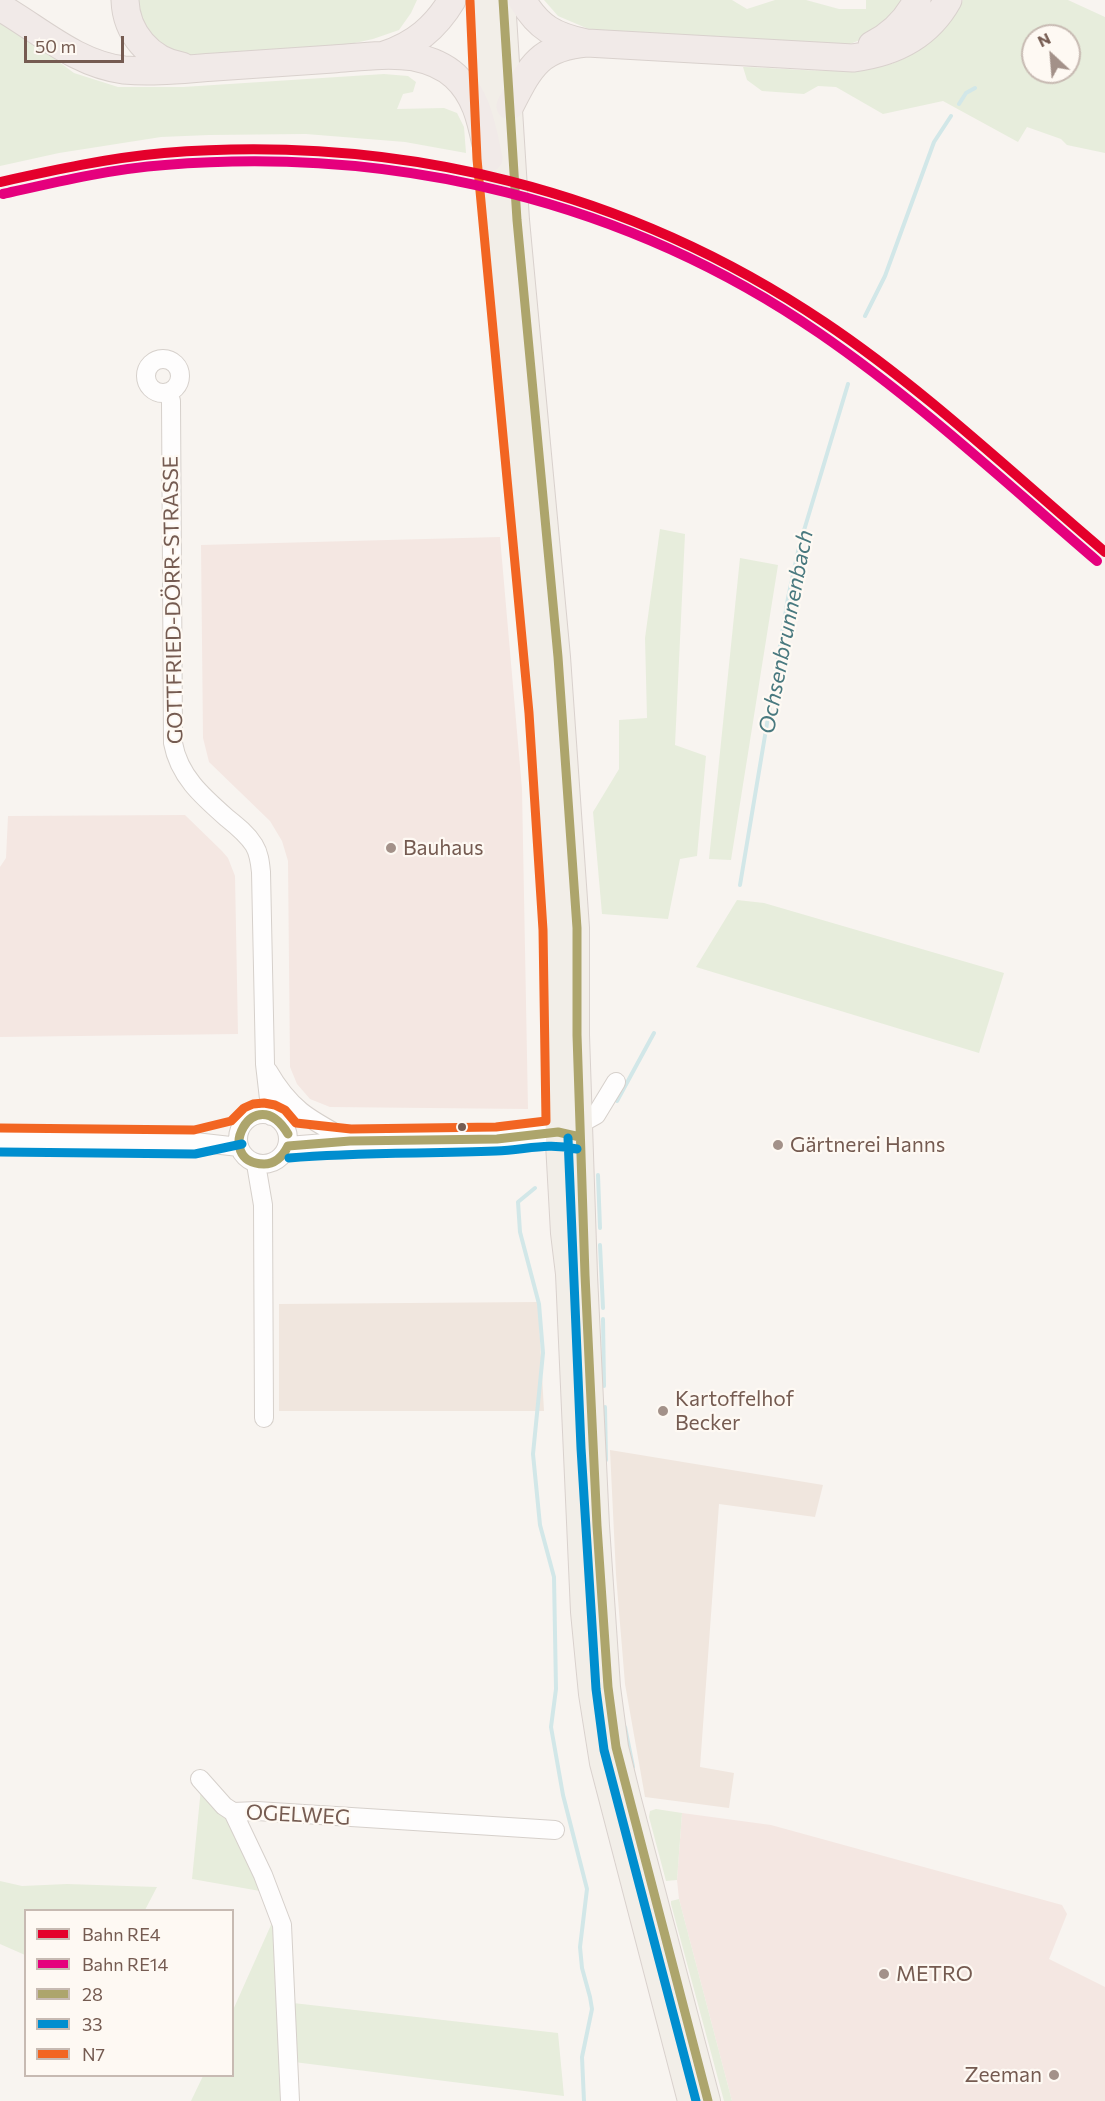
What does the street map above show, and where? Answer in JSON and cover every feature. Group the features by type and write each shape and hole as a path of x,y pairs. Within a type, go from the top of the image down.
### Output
{"highway":[{"path":"125,0 126,14 132,29 149,51 174,65 195,69"},
{"path":"383,55 400,50 429,30 452,0"},
{"path":"522,0 531,14 551,32 561,37 587,43 853,58 898,47 925,29 948,0"},
{"path":"821,57 848,53 880,41 906,19 917,0"},
{"path":"0,7 69,51 103,66 142,71 383,55 416,58 430,62 454,75 469,93 477,107 502,174"},
{"path":"510,106 527,73 537,61 560,48 587,43"}],"main road":[{"path":"482,0 564,732 577,928 577,1035 563,1233 568,1274 583,1612 591,1694 602,1763 690,2101"},
{"path":"502,174 510,106 503,0"},
{"path":"569,1133 608,1687 616,1747 708,2101"}],"street":[{"name":"GOTTFRIED-DÖRR-STRASSE","path":"168,392 171,401 173,742 180,768 190,782 244,832 259,857 265,1115"},
{"path":"265,1064 282,1093 297,1110 351,1141"},
{"path":"288,1140 496,1139 569,1133 595,1117 616,1082"},
{"path":"265,1115 284,1125 288,1140 279,1159 263,1164 243,1154 239,1140 246,1121 265,1115"},
{"path":"0,1140 195,1142 239,1140"},
{"path":"263,1164 264,1418"},
{"path":"200,1779 224,1806 233,1812"},
{"name":"OGELWEG","path":"290,2101 282,1925 264,1875 233,1812 257,1811 555,1830"}],"shaded area":[{"path":"500,537 522,789 528,1109 330,1107 310,1099 297,1084 290,1067 288,861 282,841 270,821 209,762 203,738 201,545"},
{"path":"185,815 228,858 235,876 238,1034 0,1037 0,867 6,858 8,816"},
{"path":"538,1302 544,1411 279,1411 279,1304"},
{"path":"610,1450 823,1485 815,1517 719,1504 700,1767 734,1773 729,1808 645,1797 625,1684 616,1575"},
{"path":"682,1813 771,1825 1062,1905 1067,1914 1049,1959 1105,1987 1105,2101 732,2101 679,1899 677,1880"}],"green space":[{"path":"130,0 417,0 399,30 373,39 323,50 185,56 158,48"},
{"path":"544,0 732,0 747,9 775,0 806,0 839,9 866,9 866,0 906,0 870,36 850,44 814,47 598,33 558,16"},
{"path":"963,0 1068,0 1105,17 1105,153 1067,145 1061,139 1027,127 1018,142 943,101 883,114 836,87 818,86 804,94 762,91 747,80 743,67 834,71 887,65 921,48 950,21"},
{"path":"0,21 9,25 74,73 118,87 183,87 384,74 408,76 416,82 413,92 403,94 397,109 444,108 457,113 464,127 466,153 405,142 306,134 209,135 161,137 59,153 0,166"},
{"path":"660,529 685,534 675,745 706,756 697,856 680,859 668,919 602,914 593,812 619,769 619,720 647,718 645,638"},
{"path":"740,558 778,565 731,860 709,859"},
{"path":"737,900 764,903 1004,973 979,1053 696,967"},
{"path":"201,1788 220,1806 262,1879 260,1891 192,1879"},
{"path":"656,1809 682,1813 677,1880 666,1881 649,1817 650,1811"},
{"path":"0,1881 22,1886 67,1884 157,1887 146,1909 24,1909 24,1955 0,1944"},
{"path":"679,1899 732,2101 724,2101 671,1904 671,1901"},
{"path":"275,1916 283,2101 191,2101 203,2077 234,2077 234,2008"},
{"path":"293,2003 558,2033 564,2096 294,2062"}],"waterway":[{"name":"Ochsenbrunnenbach","path":"959,104 966,93 975,88"},
{"name":"Ochsenbrunnenbach","path":"865,316 885,276 934,142 951,116"},
{"name":"Ochsenbrunnenbach","path":"740,885 788,598 799,547 848,384"},
{"name":"Ochsenbrunnenbach","path":"617,1101 654,1033"},
{"name":"Ochsenbrunnenbach","path":"598,1175 600,1228"},
{"path":"535,1188 518,1202 520,1232 539,1304 543,1353 533,1454 540,1525 554,1577 556,1689 551,1727 563,1795 587,1889 580,1947 582,1968 592,2009 582,2057 584,2101"},
{"name":"Ochsenbrunnenbach","path":"600,1245 603,1308"},
{"name":"Ochsenbrunnenbach","path":"603,1319 604,1386"},
{"name":"Ochsenbrunnenbach","path":"605,1407 606,1460"},
{"name":"Ochsenbrunnenbach","path":"625,1727 633,1767"}],"rail line":[{"name":"RE4","path":"0,182 143,155 252,149 339,153 424,163 509,181 591,206 671,237 749,276 824,322 933,404 1105,552"},
{"name":"RE14","path":"3,194 144,167 252,161 338,165 423,175 507,192 589,217 668,248 745,287 819,333 926,414 1097,561"}],"transit line":[{"name":"28","path":"503,0 517,220 558,657 577,928 577,1035 585,1275 597,1526 608,1687 616,1747 708,2101"},
{"name":"N7","path":"0,1128 194,1130 231,1121 244,1108 264,1103 285,1110 296,1123 351,1129 496,1127 546,1121 543,930 529,713 477,159 470,1"},
{"name":"28","path":"288,1134 275,1119 262,1114 251,1118 243,1127 239,1139 241,1151 248,1160 264,1164 279,1159 288,1146"},
{"name":"28","path":"288,1146 350,1141 497,1139 558,1132 580,1137"},
{"name":"33","path":"568,1138 581,1448 596,1689 604,1750 696,2101"},
{"name":"33","path":"0,1152 195,1154 242,1144"},
{"name":"33","path":"289,1158 496,1151 546,1146 577,1149"}],"place":[{"name":"Bauhaus","path":"391,848"},
{"name":"Gärtnerei Hanns","path":"778,1145"},
{"name":"Kartoffelhof Becker","path":"663,1411"},
{"name":"METRO","path":"884,1974"},
{"name":"Zeeman","path":"1054,2075"}]}
